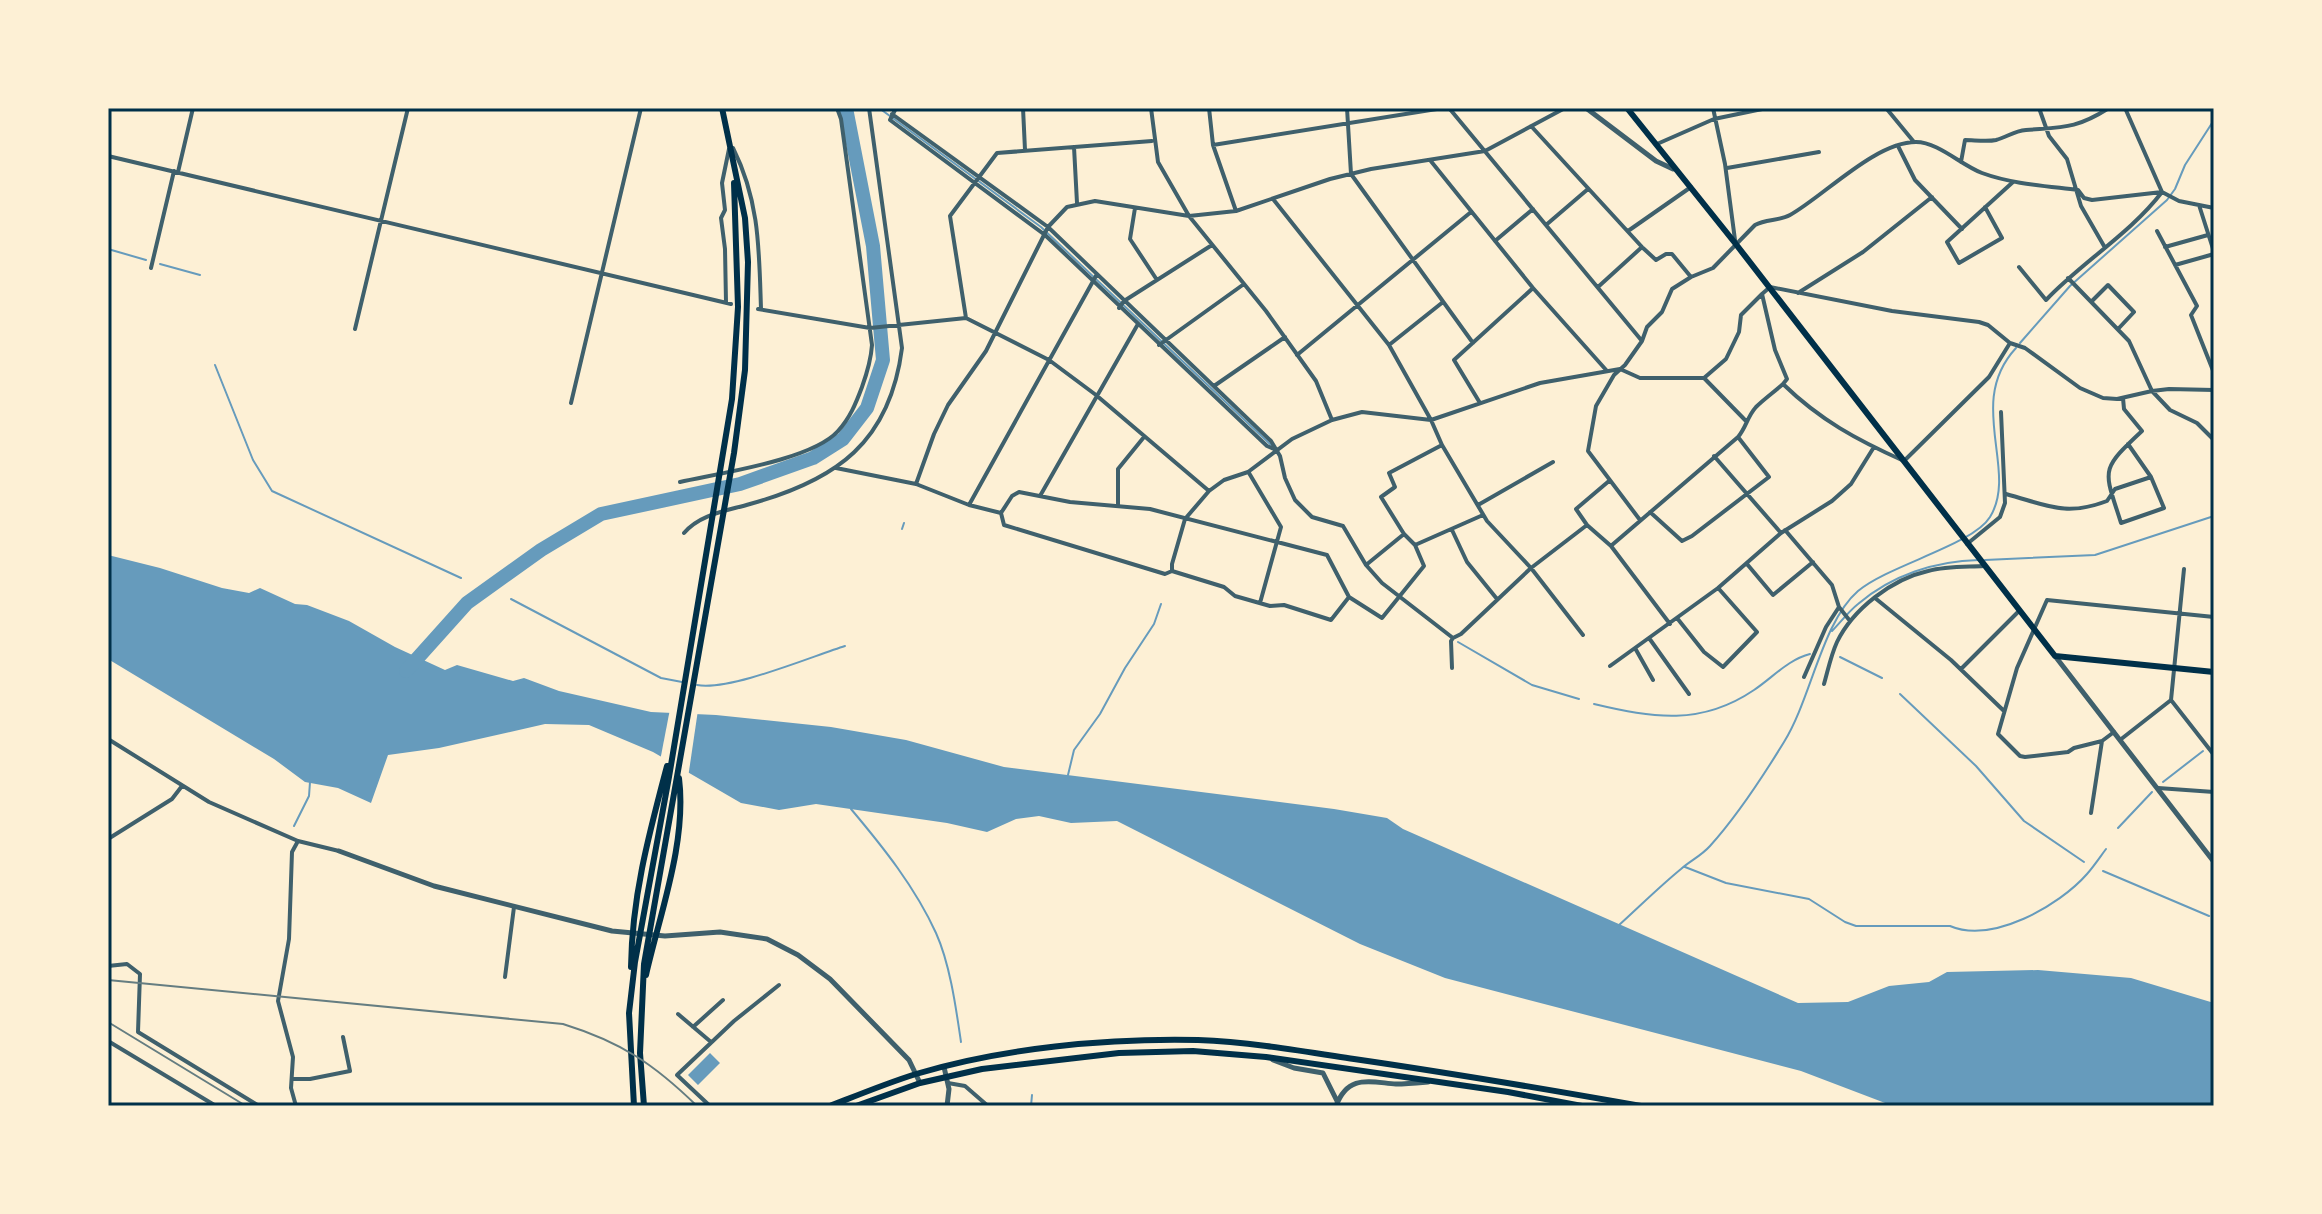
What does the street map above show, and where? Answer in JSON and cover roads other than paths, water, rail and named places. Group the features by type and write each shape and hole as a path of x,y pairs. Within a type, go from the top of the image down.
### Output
{"main road":[{"path":"639,1106 629,1013 635,962 725,450 737,340 733,171 722,108"},
{"path":"1627,108 1770,287 2055,656 2214,672"},
{"path":"639,1106 644,964 734,453 745,370 748,262 745,218 733,171"},
{"path":"639,1106 632,1055 631,927 646,840 673,743"},
{"path":"639,1106 640,1007 660,927 679,826 679,771"},
{"path":"830,1106 944,1067 1032,1051 1124,1041 1234,1042 1436,1071 1641,1106"},
{"path":"856,1106 920,1083 947,1080 982,1069 1119,1053 1193,1051 1266,1057 1582,1106"}],"street":[{"path":"151,268 193,108"},
{"path":"355,329 408,108"},
{"path":"571,403 641,108"},
{"path":"680,482 796,456 838,431 856,404 871,357 870,328 837,108"},
{"path":"684,533 693,522 775,497 836,468 867,442 883,411 900,368 902,348 869,108"},
{"path":"896,108 890,120 1045,235 1267,446 1276,450"},
{"path":"1023,108 1025,150"},
{"path":"1151,108 1158,162 1189,216 1316,381 1332,420"},
{"path":"1209,108 1213,145 1236,211"},
{"path":"1347,108 1351,174 1473,343"},
{"path":"1213,145 1446,108 1642,341"},
{"path":"916,484 948,405 995,333 1048,227 1056,216 1077,203 1095,201 1189,216 1236,211 1351,174 1485,151 1565,108"},
{"path":"1586,108 1656,161 1678,171"},
{"path":"1713,108 1726,168 1735,243"},
{"path":"1657,144 1714,119 1767,108"},
{"path":"1886,108 1914,142"},
{"path":"2039,108 2047,131 2067,159 2081,206 2104,247"},
{"path":"1961,162 1965,140 1996,140 2018,131 2047,131 2087,122 2109,108"},
{"path":"2125,108 2162,192"},
{"path":"892,114 1048,227 1271,441 1280,456 1295,500 1312,517 1343,526 1366,565 1399,598 1453,638"},
{"path":"1531,126 1642,247 1656,260 1672,254 1691,277"},
{"path":"966,318 950,216 997,153 1153,141"},
{"path":"1640,520 1588,451 1596,406 1614,375 1642,341 1647,327 1662,312 1672,289 1713,268 1755,225 1787,217 1846,174 1898,145 1914,142 1928,144 1982,173 2013,182 2078,190 2084,198 2092,200 2162,192 2179,201 2214,208"},
{"path":"108,156 729,303 721,218 725,210 722,183 730,143"},
{"path":"730,143 746,175 758,227 760,309 870,328 966,318 1049,360 1096,395 1209,491"},
{"path":"1898,145 1915,180 1962,229"},
{"path":"1074,147 1077,203"},
{"path":"1726,168 1819,152"},
{"path":"1430,160 1533,288 1607,371"},
{"path":"1985,207 2002,238 1959,263 1947,242 1962,229 1985,207 2013,182"},
{"path":"1628,231 1691,187"},
{"path":"1546,225 1588,189"},
{"path":"2019,267 2046,300 2151,207 2162,192"},
{"path":"1798,294 1863,252 1932,197"},
{"path":"1273,199 1389,345 1483,515 1498,536 1531,568 1583,635"},
{"path":"2175,265 2214,253 2199,205"},
{"path":"1135,208 1130,239 1157,280"},
{"path":"1495,241 1533,209"},
{"path":"1297,355 1472,212"},
{"path":"2157,231 2197,306 2191,315 2214,373"},
{"path":"2165,247 2208,235"},
{"path":"1119,308 1124,301 1212,245"},
{"path":"1598,287 1642,247"},
{"path":"969,505 1097,274"},
{"path":"2068,278 2129,341 2152,391 2170,410 2197,423 2214,440"},
{"path":"1159,345 1244,284"},
{"path":"2091,301 2108,285 2134,312 2119,328"},
{"path":"1172,571 1185,519 1209,491 1224,480 1248,472 1292,439 1332,420 1362,412 1431,420 1540,383 1620,369 1640,378 1704,378 1726,359 1739,332 1741,315 1770,287 1892,311 1988,325 2010,343 2025,348 2080,388 2103,398 2123,398 2152,391 2214,390"},
{"path":"1480,403 1454,360 1533,288"},
{"path":"1611,546 1738,437 1756,407 1787,379 1775,350 1762,294"},
{"path":"1389,345 1443,302"},
{"path":"1040,496 1137,324 1144,319"},
{"path":"1208,391 1285,337"},
{"path":"1783,384 1809,409 1834,426 1904,461 1989,377 2010,343"},
{"path":"1704,378 1746,421"},
{"path":"2123,398 2124,409 2142,431 2128,444 2110,465 2107,479 2121,523 2164,508 2151,477 2128,444"},
{"path":"1967,544 2000,517 2006,494 2001,412"},
{"path":"1118,506 1118,469 1144,437"},
{"path":"1649,512 1682,541 1769,477 1738,437"},
{"path":"1349,597 1331,620 1284,605 1270,606 1235,596 1224,587 1172,571 1165,574 1004,525 1001,513 1014,493 1150,509 1327,555 1349,597 1382,618 1424,566 1415,545 1404,534 1381,497 1395,487 1389,473 1442,445"},
{"path":"1610,666 1718,588 1783,532 1832,501 1851,484 1874,447"},
{"path":"1714,456 1832,585 1839,607 1850,621"},
{"path":"1478,505 1553,462"},
{"path":"836,468 916,484 969,505 1001,513"},
{"path":"1248,472 1281,527 1260,603"},
{"path":"2006,494 2072,511 2107,501 2115,489 2151,477"},
{"path":"1610,481 1576,509 1587,525 1611,546 1670,624"},
{"path":"1415,545 1483,515"},
{"path":"1452,668 1453,638 1531,568 1587,525"},
{"path":"1452,530 1467,562 1497,599"},
{"path":"1366,565 1404,534"},
{"path":"1747,564 1773,595 1813,562"},
{"path":"1824,684 1833,652 1850,621 1875,598 1922,572 1984,566"},
{"path":"2184,569 2171,700 2214,755"},
{"path":"1677,618 1704,652 1723,667 1757,632 1718,588"},
{"path":"1875,598 1961,669 2004,711"},
{"path":"2114,732 2102,741 2068,752 2020,756 1998,734 2033,629 2047,600 2214,617"},
{"path":"1804,677 1826,627 1839,607"},
{"path":"1961,669 2019,611"},
{"path":"1649,638 1689,694"},
{"path":"1635,648 1653,680"},
{"path":"2055,656 2214,862"},
{"path":"2120,740 2171,700"},
{"path":"108,739 209,802 298,841 339,851 434,886 628,933 665,936 720,932 767,939 798,955 830,979 909,1060 920,1083"},
{"path":"2091,813 2102,741"},
{"path":"108,839 172,799 182,786"},
{"path":"2158,788 2214,792"},
{"path":"296,1106 291,1088 293,1057 278,1001 288,952 292,852 298,841"},
{"path":"505,977 514,907"},
{"path":"108,966 127,964 140,974 138,1032 259,1106"},
{"path":"710,1106 677,1075 779,985"},
{"path":"693,1027 723,1000"},
{"path":"678,1014 711,1042"},
{"path":"293,1079 350,1071 343,1037"},
{"path":"108,1041 216,1106"},
{"path":"1266,1057 1294,1068 1323,1073 1336,1104 1351,1086 1363,1079 1397,1084 1433,1081"},
{"path":"944,1067 947,1106"},
{"path":"947,1080 965,1086 988,1106"}],"water":[{"path":"108,555 222,588 249,593 260,588 295,604 307,605 349,621 445,670 457,665 513,681 524,678 559,691 651,712 716,715 831,727 906,740 1004,767 1387,818 1403,829 1798,1003 1848,1002 1889,986 1929,982 1947,972 2038,970 2131,978 2214,1003 2214,1106 1893,1106 1801,1071 1445,978 1360,944 1117,821 1071,823 1039,816 1016,819 987,832 947,823 816,804 779,810 741,803 653,752 589,725 545,724 439,748 388,755 371,803 338,788 305,782 274,759 108,659"},
{"path":"710,1053 720,1063 698,1085 688,1075"}],"waterway":[{"path":"406,671 467,603 541,550 601,514 740,484 813,458 843,439 867,408 883,360 873,246 846,108"},
{"path":"846,110 867,108"},
{"path":"879,108 1041,227 1271,445"},
{"path":"2020,343 2070,286 2167,200 2214,120"},
{"path":"108,249 146,260"},
{"path":"160,264 200,275"},
{"path":"1618,926 1707,850 1749,796 1793,724 1835,622 1858,591 1889,572 1967,537 1990,517 1997,498 1999,478 1994,391 2001,369 2016,348"},
{"path":"215,365 253,460 272,491 461,578"},
{"path":"1985,560 2095,555 2214,516"},
{"path":"902,529 904,523"},
{"path":"1832,631 1858,604 1885,585 1930,567 1979,560"},
{"path":"511,599 661,678 682,682"},
{"path":"1068,775 1074,750 1100,714 1154,624 1161,604"},
{"path":"1458,642 1532,685 1579,699"},
{"path":"697,685 749,678 845,646"},
{"path":"1594,704 1636,713 1696,714 1734,702 1788,664 1810,654"},
{"path":"1840,657 1882,678"},
{"path":"1900,694 1976,766 2024,821 2084,862"},
{"path":"2163,782 2203,751"},
{"path":"294,826 309,796 310,782"},
{"path":"2118,828 2152,792"},
{"path":"851,809 886,853 928,916 949,972 961,1042"},
{"path":"1685,867 1726,883 1809,899 1856,926 1950,926 1985,930 2024,919 2060,898 2087,874 2106,849"},
{"path":"2103,871 2209,916"},
{"path":"1031,1106 1032,1095"}],"railway":[{"path":"108,980 563,1024 602,1038 636,1056 697,1106"},
{"path":"108,1022 246,1106"}]}
